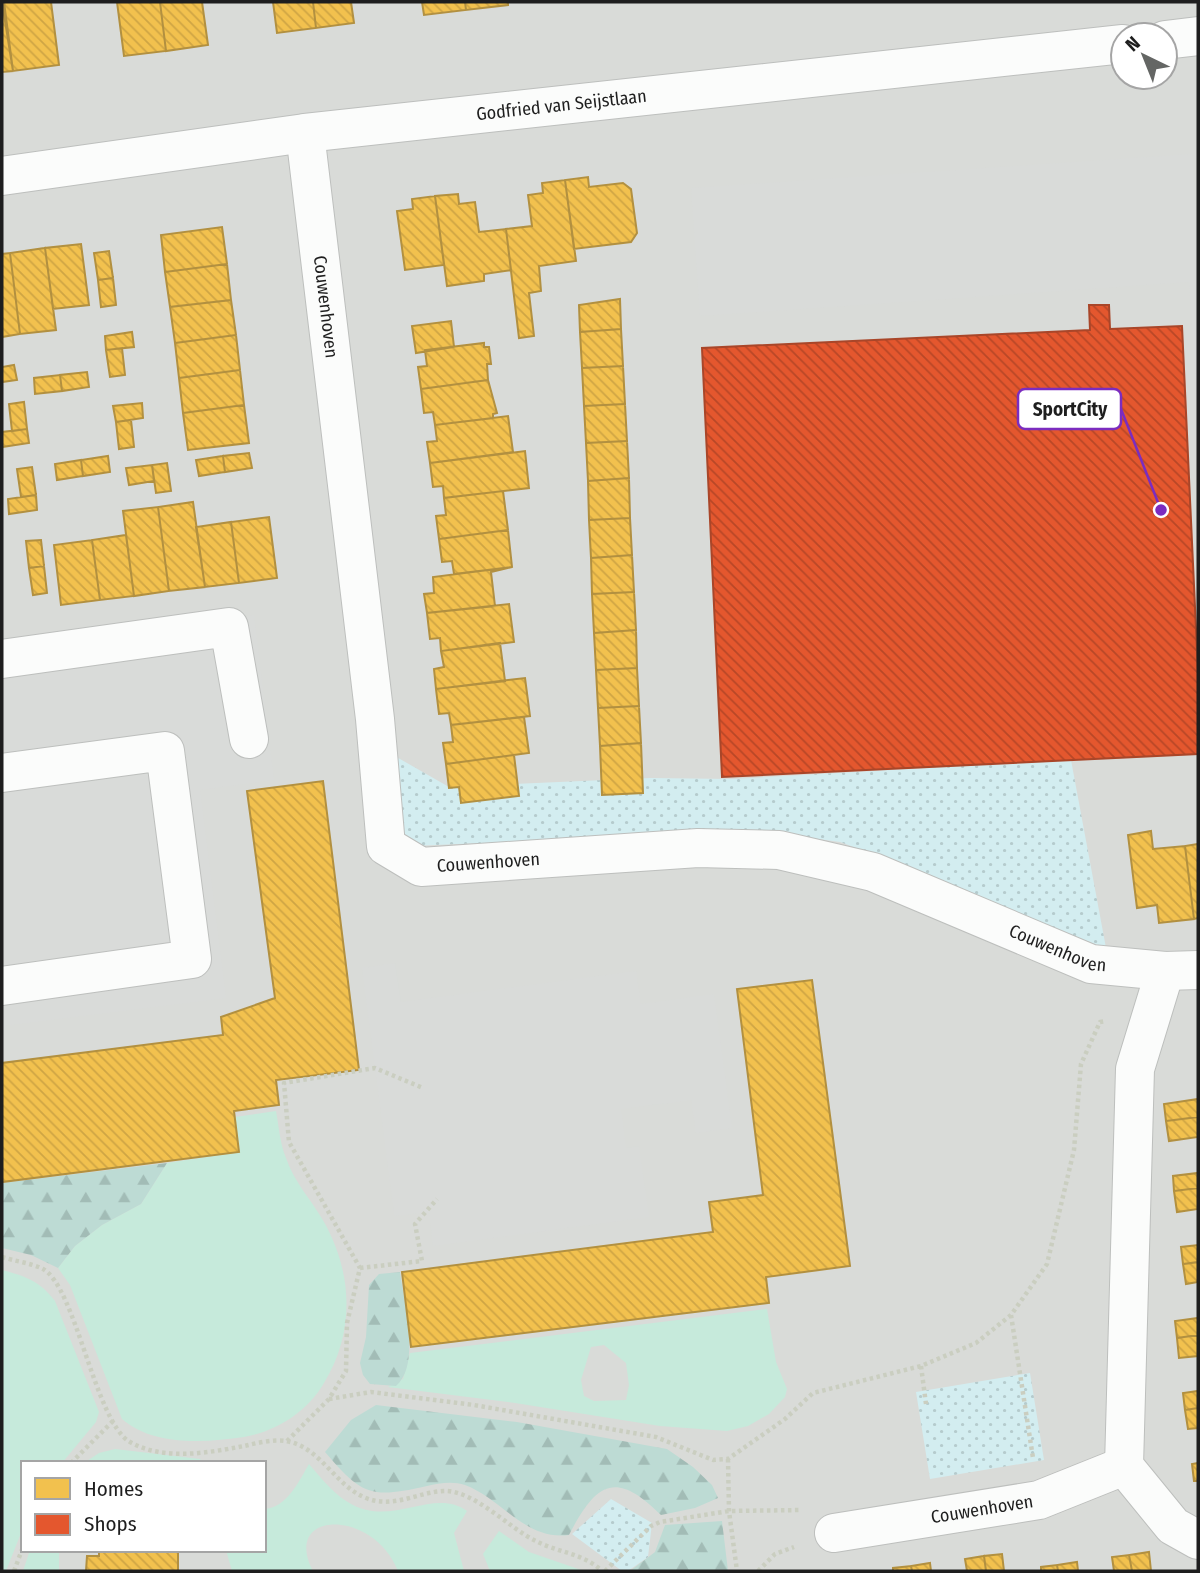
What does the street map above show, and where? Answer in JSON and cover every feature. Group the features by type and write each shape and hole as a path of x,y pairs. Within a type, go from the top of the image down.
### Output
{"street":[{"path":"1179,38 1198,36"},
{"name":"Godfried van Seijstlaan","path":"2,176 305,133 1109,46"},
{"name":"Couwenhoven","path":"305,133 375,719 386,846 421,867 698,848 779,850 873,872 1091,964 1182,970"},
{"path":"2,659 229,627 249,739"},
{"path":"2,773 165,751 192,959 2,986"},
{"name":"Couwenhoven","path":"834,1533 1039,1500 1124,1466 1135,1069 1153,1010 1182,970"},
{"path":"1124,1466 1173,1526 1198,1540"}],"path":[{"path":"329,1399 370,1392 474,1405 656,1437 713,1460 728,1459 785,1419 813,1393 921,1366 976,1343 1011,1315 1047,1264 1074,1150 1081,1064 1100,1022 1153,1010"},
{"path":"287,1441 329,1399 346,1371 346,1323 360,1268 289,1142 284,1083 375,1068 423,1088"},
{"path":"360,1268 422,1261 415,1224 437,1199"},
{"path":"2,1257 44,1269 52,1279 74,1322 114,1420 128,1441 166,1453 212,1452 287,1441 321,1458 350,1491 370,1500 403,1501 446,1490 490,1511 537,1542 590,1559 603,1571 651,1526 729,1511 819,1508 834,1533"},
{"path":"1011,1315 1039,1500"},
{"path":"921,1366 926,1404"},
{"path":"73,1461 114,1420"},
{"path":"728,1459 729,1511 737,1571"},
{"path":"14,1571 21,1552"}],"shaded area":[{"path":"2,2 1198,2 1198,1571 2,1571"},
{"path":"1192,154 1198,241 1198,418 1189,282 700,316 691,188"},
{"path":"254,615 274,780 200,790 226,998 2,1026 2,646"},
{"path":"386,751 449,787 650,778 732,779 1071,760 1106,948 1011,913 931,875 840,842 760,831 413,846 394,824"},
{"path":"395,963 401,1002 636,971 641,1004 714,994 732,1128 696,1133 691,1100 621,1109 626,1148 639,1146 649,1217 433,1246 429,1212 395,1216 394,1213 362,968"},
{"path":"1030,1373 1044,1460 930,1479 916,1392"},
{"path":"611,1499 652,1523 648,1557 628,1571 622,1571 572,1534"}],"green space":[{"path":"276,1111 282,1147 289,1167 324,1222 341,1262 345,1282 345,1323 334,1364 309,1403 290,1419 268,1430 244,1437 212,1441 180,1440 149,1434 122,1419 70,1285 58,1268 75,1246 102,1225 141,1204 167,1163 239,1152 235,1117"},
{"path":"167,1163 141,1204 102,1225 75,1246 58,1268 31,1255 2,1248 2,1183"},
{"path":"2,1270 32,1280 55,1301 99,1412 96,1422 64,1461 21,1461 21,1533 6,1571 2,1571"},
{"path":"400,1272 409,1332 408,1364 404,1376 396,1386 370,1384 363,1375 360,1363 366,1337 369,1285 379,1274"},
{"path":"767,1309 776,1362 787,1389 785,1397 769,1414 748,1426 727,1431 660,1426 515,1403 388,1387 403,1379 410,1353","holes":["604,1345 626,1363 629,1385 626,1400 594,1401 584,1396 581,1380 591,1347"]},
{"path":"376,1405 517,1422 667,1449 693,1467 712,1485 718,1498 695,1508 661,1515 631,1491 619,1487 608,1488 588,1503 569,1535 554,1535 527,1526 478,1491 465,1485 441,1483 392,1492 368,1490 349,1477 325,1452 351,1420"},
{"path":"115,1449 202,1461 87,1461 99,1453"},
{"path":"309,1464 340,1497 368,1510 399,1510 441,1503 455,1505 467,1511 454,1533 464,1571 398,1571 386,1550 370,1536 352,1527 334,1524 319,1528 309,1536 306,1551 313,1571 232,1571 227,1552 266,1552 266,1508 286,1499"},
{"path":"722,1521 728,1571 630,1571 655,1552 665,1525"},
{"path":"499,1531 529,1552 584,1571 490,1571 483,1554"},
{"path":"29,1552 59,1552 59,1571 23,1571"}],"building: Homes":[{"path":"2,2 13,71 2,72"},
{"path":"4,2 51,2 59,65 13,71"},
{"path":"117,2 160,2 166,51 124,56"},
{"path":"160,2 202,2 208,45 166,51"},
{"path":"273,2 313,2 316,28 277,33"},
{"path":"313,2 351,2 354,23 316,28"},
{"path":"422,2 465,2 466,10 424,15"},
{"path":"465,2 508,2 508,5 466,10"},
{"path":"588,177 589,187 623,183 631,189 637,233 631,242 574,249 565,180"},
{"path":"565,180 576,261 539,266 541,291 529,293 534,336 519,338 506,229 532,226 528,195 543,193 542,183"},
{"path":"458,194 459,204 475,202 479,232 506,229 511,270 484,274 484,281 447,286 435,196"},
{"path":"435,196 444,265 405,270 397,211 413,209 412,199"},
{"path":"222,227 227,264 165,272 161,235"},
{"path":"81,244 89,305 53,309 45,248"},
{"path":"45,248 56,330 20,334 10,253"},
{"path":"109,251 113,278 98,280 94,253"},
{"path":"10,253 20,334 2,337 2,254"},
{"path":"227,264 231,300 170,307 165,272"},
{"path":"113,278 116,305 101,307 98,280"},
{"path":"620,299 621,329 580,332 579,305"},
{"path":"231,300 236,335 175,343 170,307"},
{"path":"451,321 454,347 416,353 412,326"},
{"path":"621,329 623,366 582,368 580,332"},
{"path":"132,332 134,347 106,350 105,336"},
{"path":"236,335 240,370 179,378 175,343"},
{"path":"484,343 484,347 489,347 491,364 487,364 488,380 421,389 418,367 427,366 425,350"},
{"path":"122,348 125,375 110,377 106,350"},
{"path":"14,365 17,380 2,382 2,367"},
{"path":"623,366 625,404 584,406 582,368"},
{"path":"240,370 244,405 183,413 179,378"},
{"path":"87,372 89,387 62,391 60,375"},
{"path":"60,375 62,391 35,394 34,378"},
{"path":"488,380 497,413 493,414 493,418 435,425 433,412 424,413 421,389"},
{"path":"24,402 27,429 12,431 9,404"},
{"path":"142,403 143,418 116,422 113,406"},
{"path":"625,404 627,441 586,443 584,406"},
{"path":"244,405 249,443 188,450 183,413"},
{"path":"508,416 513,452 430,463 427,442 437,441 435,425"},
{"path":"131,420 134,447 119,449 116,422"},
{"path":"27,429 29,443 2,447 2,432"},
{"path":"627,441 629,478 588,481 586,443"},
{"path":"525,451 529,488 444,498 443,486 433,487 430,463"},
{"path":"249,453 252,468 225,472 223,456"},
{"path":"108,456 110,472 83,476 81,460"},
{"path":"223,456 225,472 199,476 196,460"},
{"path":"81,460 83,476 57,480 55,464"},
{"path":"167,463 171,491 156,493 152,465"},
{"path":"152,465 154,481 129,485 126,468"},
{"path":"32,467 36,495 21,497 17,469"},
{"path":"629,478 630,518 589,520 588,481"},
{"path":"503,491 508,530 439,539 436,516 446,515 444,498"},
{"path":"36,495 37,510 9,514 8,499"},
{"path":"193,502 205,587 169,591 158,507"},
{"path":"158,507 169,591 134,596 123,511"},
{"path":"269,517 277,578 239,583 231,522"},
{"path":"630,518 632,555 591,558 589,520"},
{"path":"231,522 239,583 205,587 196,527"},
{"path":"508,530 512,567 454,574 452,561 442,562 439,539"},
{"path":"126,535 134,596 100,600 92,540"},
{"path":"41,540 44,566 29,568 26,541"},
{"path":"92,540 100,600 61,605 54,545"},
{"path":"632,555 634,592 592,594 591,558"},
{"path":"44,566 47,593 33,595 29,568"},
{"path":"512,567 491,572 495,606 427,613 424,594 434,593 433,577"},
{"path":"634,592 636,630 594,633 592,594"},
{"path":"509,604 514,642 441,651 440,638 430,639 427,613"},
{"path":"636,630 637,668 596,670 594,633"},
{"path":"500,643 505,681 436,689 434,669 444,667 441,651"},
{"path":"637,668 639,706 598,708 596,670"},
{"path":"525,678 530,716 451,725 449,713 439,714 436,689"},
{"path":"639,706 641,743 600,746 598,708"},
{"path":"524,717 529,753 446,764 443,743 453,742 451,725"},
{"path":"641,743 643,793 602,795 600,746"},
{"path":"514,755 519,796 461,803 459,787 449,788 446,764"},
{"path":"323,781 359,1070 276,1080 279,1105 234,1111 239,1152 2,1182 2,1063 223,1035 221,1017 275,998 247,791"},
{"path":"1151,831 1153,849 1185,846 1194,919 1159,923 1157,905 1137,908 1128,835"},
{"path":"1198,844 1198,918 1194,919 1185,846"},
{"path":"812,980 850,1266 766,1277 769,1303 411,1347 402,1272 713,1232 709,1202 763,1195 737,989"},
{"path":"1198,1099 1198,1117 1166,1121 1164,1104"},
{"path":"1198,1117 1198,1137 1169,1141 1166,1121"},
{"path":"1198,1173 1198,1188 1174,1191 1173,1176"},
{"path":"1198,1188 1198,1209 1177,1212 1174,1191"},
{"path":"1198,1245 1198,1262 1183,1264 1181,1247"},
{"path":"1198,1262 1198,1282 1186,1284 1183,1264"},
{"path":"1198,1318 1198,1335 1177,1338 1175,1321"},
{"path":"1198,1335 1198,1356 1179,1358 1177,1338"},
{"path":"1198,1391 1198,1408 1185,1410 1183,1393"},
{"path":"1198,1408 1198,1428 1188,1429 1185,1410"},
{"path":"1198,1463 1198,1481 1194,1481 1192,1464"},
{"path":"99,1552 178,1552 178,1571 86,1571 87,1556 99,1556"},
{"path":"1149,1552 1151,1571 1132,1571 1129,1555"},
{"path":"1002,1554 1004,1571 986,1571 984,1556"},
{"path":"1129,1555 1132,1571 1114,1571 1112,1557"},
{"path":"984,1556 986,1571 967,1571 965,1559"},
{"path":"1077,1562 1078,1571 1058,1571 1057,1565"},
{"path":"930,1563 931,1571 912,1571 911,1566"},
{"path":"1057,1565 1058,1571 1041,1571 1041,1567"},
{"path":"911,1566 912,1571 893,1571 893,1568"}],"building: Shops":[{"path":"1089,305 1109,305 1110,329 1182,326 1198,672 1198,754 722,777 702,348 1090,330"}],"place":[{"name":"SportCity","path":"1161,510"}]}
